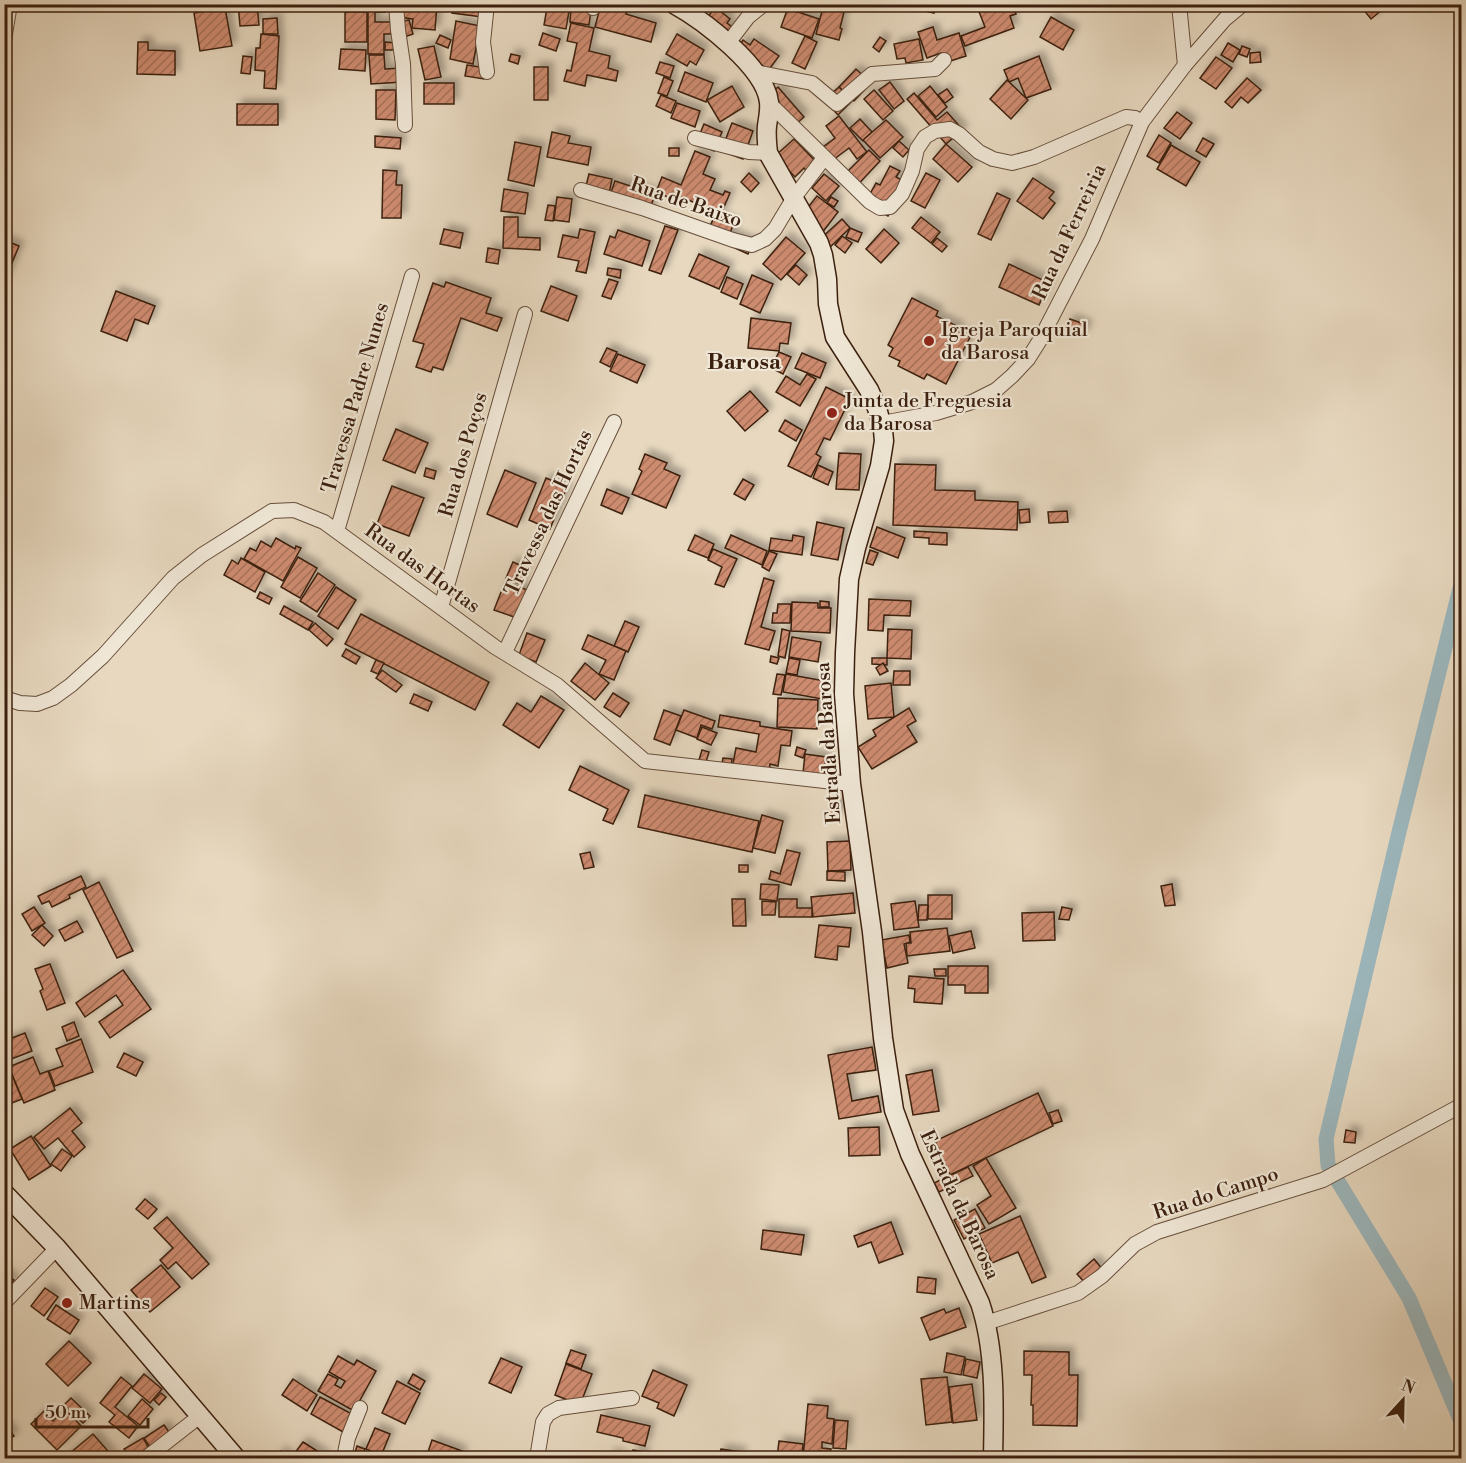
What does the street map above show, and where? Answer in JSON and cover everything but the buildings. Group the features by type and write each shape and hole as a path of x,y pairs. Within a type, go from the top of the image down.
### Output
{"street":[{"path":"4,40 10,4"},
{"path":"396,4 403,64 405,125"},
{"path":"486,72 483,42 487,4"},
{"path":"728,43 747,17 764,4"},
{"path":"1179,4 1185,65"},
{"name":"Rua da Ferreiria","path":"882,423 972,402 996,390 1028,359 1092,238 1142,122 1185,65 1243,4"},
{"name":"Estrada da Barosa","path":"675,5 728,43 755,72 766,91 770,104 767,127 768,153 819,243 823,255 828,304 835,338 869,390 882,423 884,441 880,466 849,579 844,694 851,784 894,1110 910,1154 980,1303 986,1323 992,1377 993,1458"},
{"path":"755,72 812,83 837,104 872,74 935,69 944,60"},
{"path":"770,104 870,202 880,207 890,207 902,194 912,171 917,149 925,137 935,131 950,129 980,152 993,159 1012,163 1034,158 1126,117 1142,122"},
{"path":"695,138 749,152 768,153"},
{"path":"793,199 824,158"},
{"name":"Rua de Baixo","path":"581,190 752,245 765,239 775,229 793,199"},
{"name":"Travessa Padre Nunes","path":"337,531 412,276"},
{"name":"Rua dos Poços","path":"441,607 525,314"},
{"name":"Travessa das Hortas","path":"504,652 614,422"},
{"name":"Rua das Hortas","path":"4,698 20,704 38,704 53,698 103,656 173,578 202,555 272,512 294,510 324,522 504,652 557,685 645,761 851,784"},
{"name":"Rua do Campo","path":"986,1323 1078,1293 1102,1276 1135,1245 1157,1233 1323,1180 1461,1105"},
{"path":"4,1193 57,1248 236,1458"},
{"path":"4,1304 57,1248"},
{"path":"537,1458 543,1422 548,1414 560,1408 632,1398"},
{"path":"344,1458 348,1438 360,1408"},
{"path":"146,1458 200,1416"}],"waterway":[{"path":"1462,580 1326,1139 1328,1165 1409,1298 1462,1424"}],"place":[{"name":"Igreja Paroquial da Barosa","path":"929,341"},
{"name":"Junta de Freguesia da Barosa","path":"832,413"},
{"name":"Martins","path":"67,1303"}],"district":[{"name":"Barosa","path":"744,362"}]}
